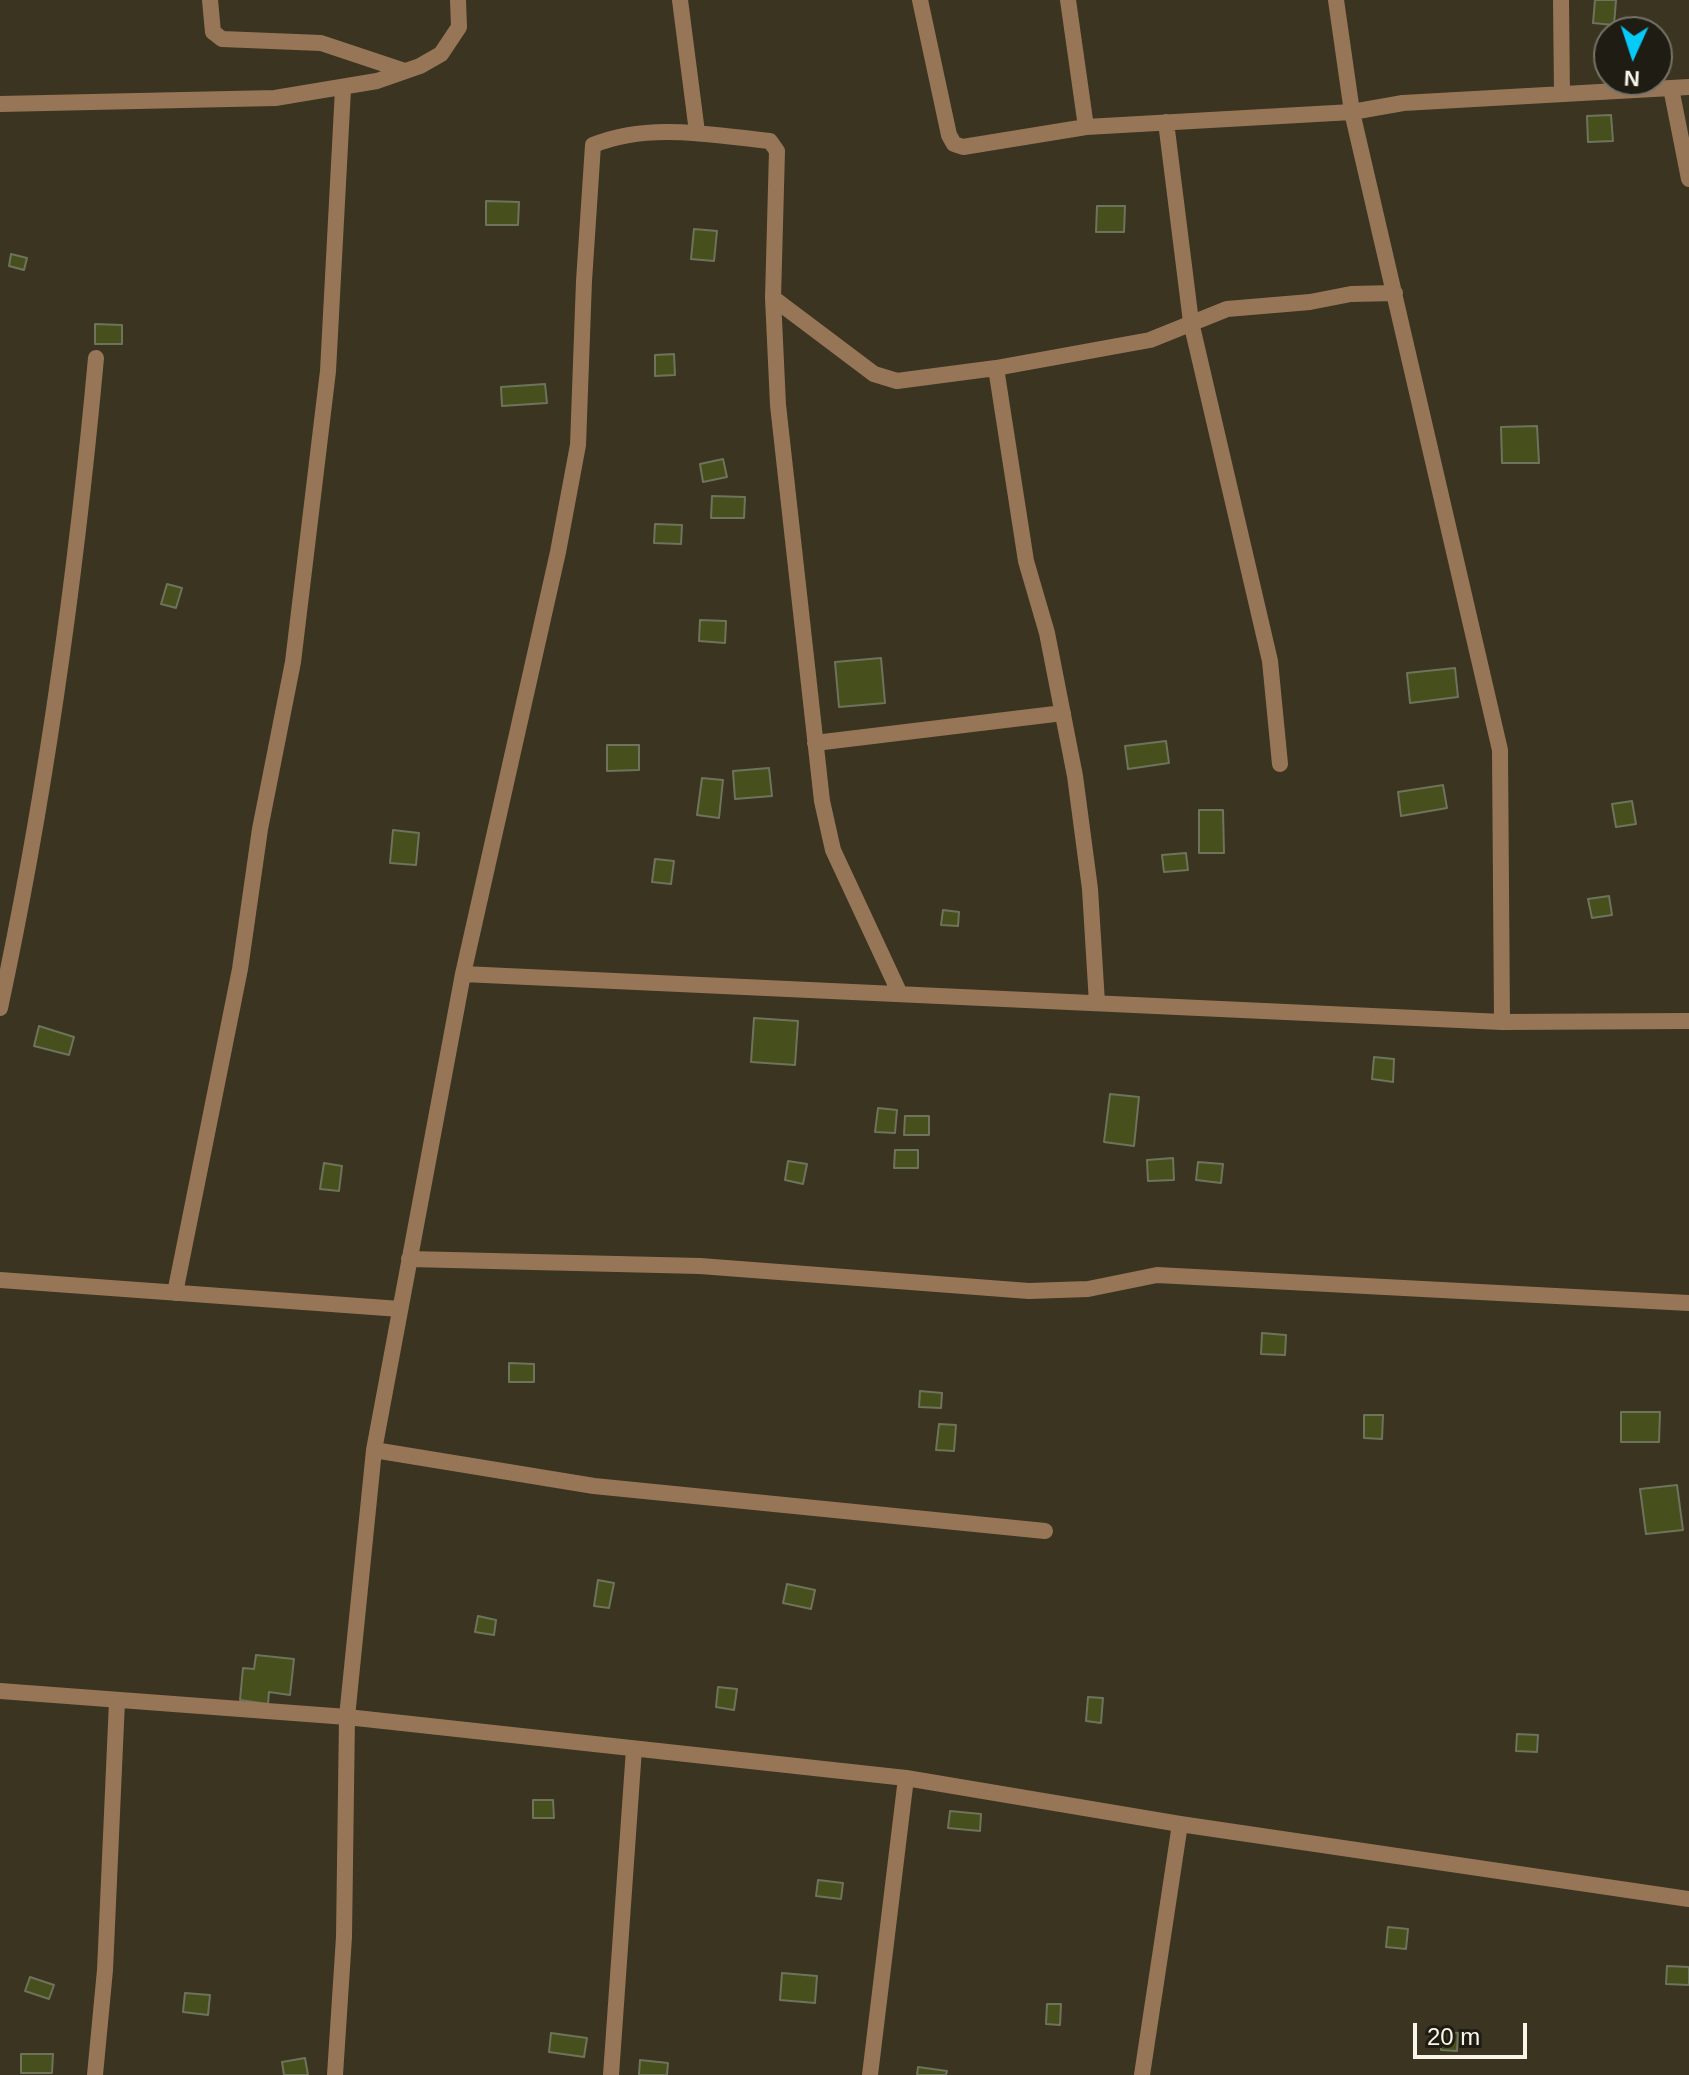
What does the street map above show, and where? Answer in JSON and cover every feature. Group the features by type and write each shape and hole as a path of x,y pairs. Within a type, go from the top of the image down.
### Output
{"street":[{"path":"210,0 213,32 222,39 321,43 402,70"},
{"path":"0,104 275,98 343,89 420,66 441,54 459,27 458,0"},
{"path":"680,0 697,132"},
{"path":"920,0 949,135 954,144 973,147 1086,127 1352,112 1403,103 1593,92"},
{"path":"1068,0 1086,127"},
{"path":"1336,0 1352,112 1500,750 1502,1022"},
{"path":"1561,0 1562,94"},
{"path":"175,1293 240,969 260,829 293,662 328,371 343,89"},
{"path":"1673,96 1689,179"},
{"path":"1166,122 1191,322 1270,661 1280,764"},
{"path":"335,2075 344,1937 347,1717 374,1450 463,974 558,552 578,445 593,145 631,134 697,132 770,141 777,151 773,298 778,405 822,801 833,850 900,994"},
{"path":"773,298 884,379 897,381 996,368 1150,340 1227,309 1310,302 1351,294 1395,293"},
{"path":"0,1008 30,870 78,552 96,358"},
{"path":"996,368 1026,561 1047,633 1063,713 1090,889 1097,1003"},
{"path":"815,743 1063,713"},
{"path":"463,974 1502,1022 1689,1021"},
{"path":"409,1259 700,1266 1029,1291 1088,1289 1157,1275 1689,1303"},
{"path":"0,1280 400,1309"},
{"path":"374,1450 594,1486 1045,1531"},
{"path":"0,1691 347,1717 906,1778 1180,1824 1689,1899"},
{"path":"95,2075 105,1970 117,1701"},
{"path":"611,2075 634,1749"},
{"path":"870,2075 906,1778"},
{"path":"1142,2075 1180,1824"}],"building":[{"path":"1595,0 1616,0 1615,16 1594,16"},
{"path":"1611,115 1613,141 1588,142 1587,116"},
{"path":"486,201 519,202 518,225 486,225"},
{"path":"1097,206 1125,206 1124,232 1096,232"},
{"path":"694,229 717,231 714,261 691,259"},
{"path":"11,254 27,258 24,270 9,266"},
{"path":"95,324 122,325 122,344 95,344"},
{"path":"674,354 675,375 655,376 655,355"},
{"path":"545,384 547,403 502,406 501,387"},
{"path":"1537,426 1539,463 1502,463 1501,427"},
{"path":"723,459 727,477 703,482 700,464"},
{"path":"712,496 745,497 744,518 711,518"},
{"path":"655,524 682,525 681,544 654,543"},
{"path":"167,584 182,588 176,608 161,604"},
{"path":"700,620 726,621 725,643 699,641"},
{"path":"881,658 885,703 839,707 835,662"},
{"path":"1455,668 1458,697 1410,703 1407,673"},
{"path":"1166,741 1169,763 1128,769 1125,746"},
{"path":"607,745 639,745 639,770 607,771"},
{"path":"769,768 772,796 735,799 733,771"},
{"path":"702,778 723,780 719,818 697,815"},
{"path":"1443,785 1447,808 1401,816 1398,792"},
{"path":"1632,801 1636,824 1616,827 1612,804"},
{"path":"1199,810 1223,810 1224,853 1199,853"},
{"path":"393,830 419,833 416,865 390,863"},
{"path":"1186,853 1188,870 1164,872 1162,855"},
{"path":"655,859 674,861 671,884 652,882"},
{"path":"1609,896 1612,915 1592,918 1588,899"},
{"path":"943,910 959,912 958,926 941,925"},
{"path":"754,1018 798,1021 795,1065 751,1062"},
{"path":"39,1026 74,1037 69,1055 34,1046"},
{"path":"1374,1057 1394,1059 1393,1082 1372,1079"},
{"path":"1110,1094 1139,1097 1134,1146 1104,1142"},
{"path":"878,1108 897,1110 895,1133 875,1132"},
{"path":"905,1116 929,1116 929,1135 904,1135"},
{"path":"895,1150 918,1150 918,1168 894,1168"},
{"path":"1173,1158 1174,1180 1148,1181 1147,1160"},
{"path":"788,1161 807,1164 803,1184 785,1180"},
{"path":"1198,1162 1223,1164 1221,1183 1196,1180"},
{"path":"324,1163 342,1166 339,1191 320,1189"},
{"path":"1262,1333 1286,1335 1285,1355 1261,1354"},
{"path":"509,1363 534,1364 534,1382 509,1382"},
{"path":"920,1391 942,1393 941,1408 919,1407"},
{"path":"1621,1412 1660,1412 1659,1442 1621,1442"},
{"path":"1364,1415 1383,1415 1382,1439 1364,1438"},
{"path":"939,1424 956,1425 954,1451 936,1450"},
{"path":"1677,1485 1683,1530 1646,1534 1640,1489"},
{"path":"598,1580 614,1583 609,1608 594,1606"},
{"path":"787,1584 815,1590 811,1609 783,1603"},
{"path":"478,1616 496,1620 494,1635 475,1632"},
{"path":"256,1655 294,1659 290,1695 269,1692 268,1704 240,1700 243,1668 254,1669"},
{"path":"718,1687 737,1689 734,1710 716,1707"},
{"path":"1088,1697 1103,1698 1101,1723 1086,1721"},
{"path":"1517,1734 1538,1735 1537,1752 1516,1751"},
{"path":"533,1800 553,1800 554,1818 533,1818"},
{"path":"950,1811 981,1814 980,1831 948,1828"},
{"path":"818,1880 843,1883 841,1899 816,1896"},
{"path":"1388,1927 1408,1929 1406,1949 1386,1947"},
{"path":"1667,1966 1689,1967 1689,1985 1666,1984"},
{"path":"782,1973 817,1976 815,2003 780,2000"},
{"path":"30,1977 54,1985 49,1999 25,1991"},
{"path":"185,1993 210,1995 208,2015 183,2012"},
{"path":"1047,2004 1061,2004 1060,2025 1046,2024"},
{"path":"1442,2032 1458,2033 1457,2051 1441,2050"},
{"path":"551,2033 587,2038 584,2057 549,2052"},
{"path":"21,2054 53,2054 52,2073 21,2073"},
{"path":"305,2058 308,2075 284,2075 282,2062"},
{"path":"640,2060 668,2063 667,2075 639,2075"},
{"path":"918,2067 947,2071 946,2075 917,2075"}]}
